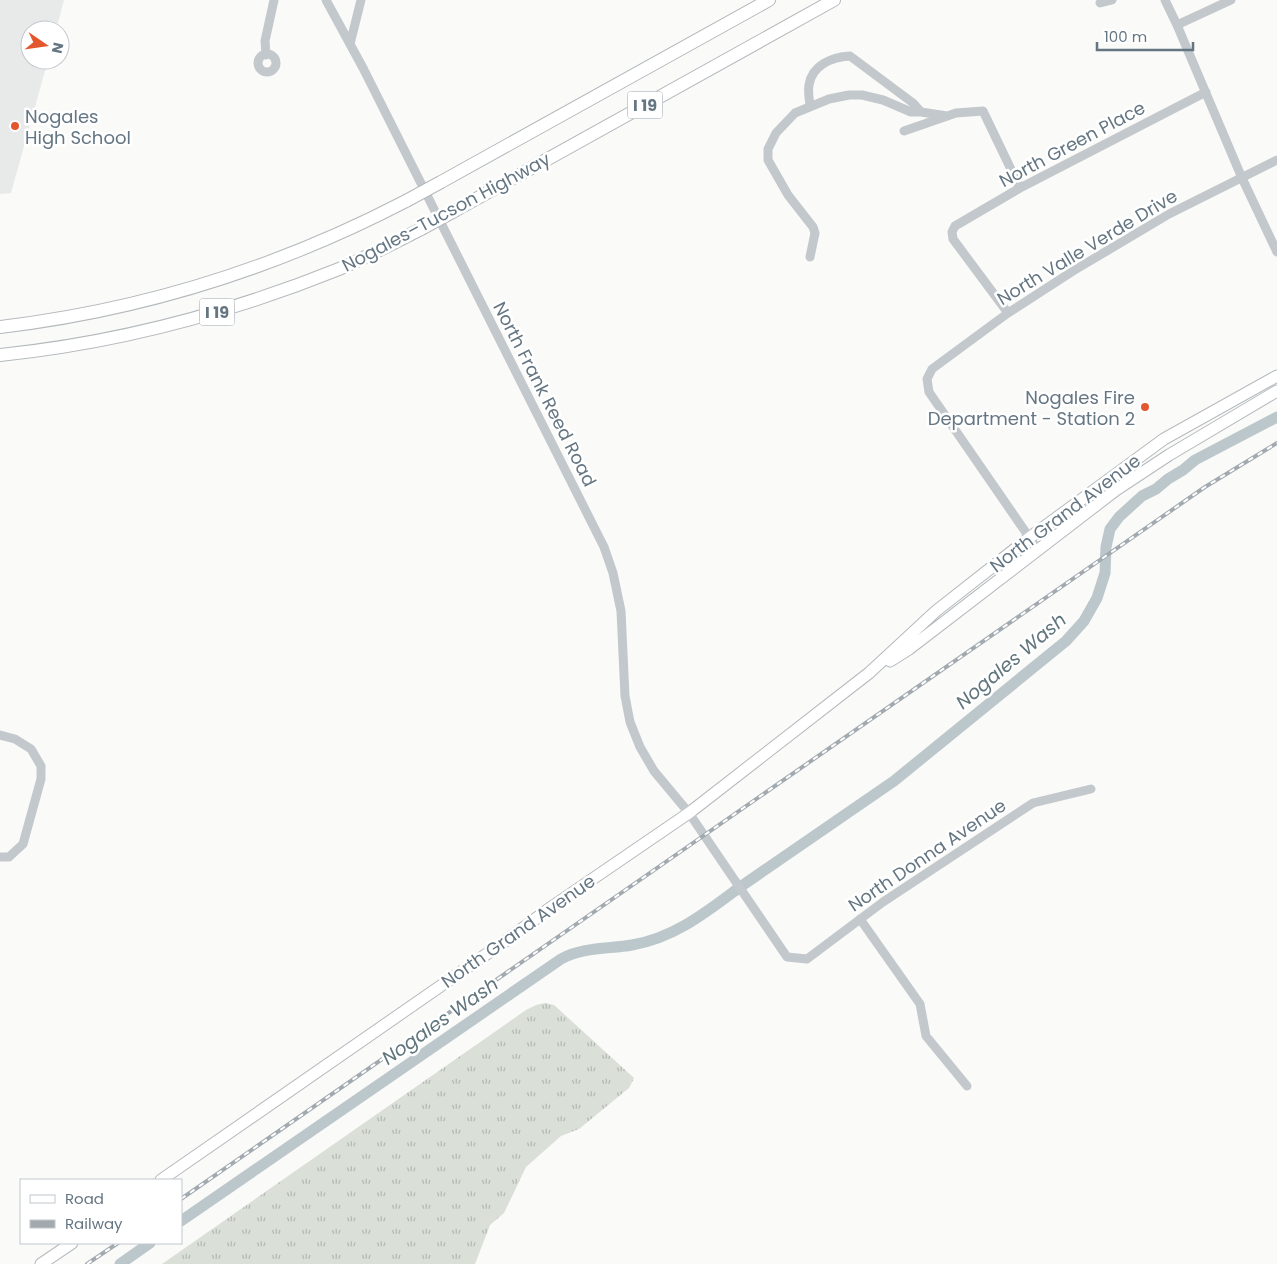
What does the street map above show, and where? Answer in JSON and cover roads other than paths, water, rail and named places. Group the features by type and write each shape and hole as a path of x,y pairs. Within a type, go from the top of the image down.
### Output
{"highway":[{"name":"Nogales–Tucson Highway","path":"0,327 73,317 162,297 209,284 270,263 329,239 441,182 768,0"},
{"name":"Nogales–Tucson Highway","path":"0,355 116,338 232,307 290,288 341,268 422,230 834,0"},
{"path":"0,362 94,347 232,307"}],"main road":[{"name":"North Grand Avenue","path":"162,1179 689,813 869,673 936,612 1028,538 1164,439 1277,376"},
{"name":"North Grand Avenue","path":"869,673 909,650 1116,490 1170,455 1277,391"},
{"path":"41,1264 71,1244"}],"street":[{"path":"266,55 265,41 274,0"},
{"name":"North Frank Reed Road","path":"326,0 604,547 613,573 621,611 625,696 630,722 640,747 654,771 689,813 787,958"},
{"path":"350,44 361,0"},
{"path":"1100,3 1112,0"},
{"path":"1164,0 1177,24 1242,178 1277,252"},
{"path":"1177,24 1231,0"},
{"path":"810,105 809,85 812,76 818,68 840,57 850,56 913,103 921,112"},
{"name":"North Green Place","path":"1008,313 953,239 952,232 955,226 1020,188 1206,92"},
{"path":"810,257 815,233 813,226 788,195 770,166 768,155 771,142 787,119 810,105 849,95 862,95 883,100 911,112 947,116"},
{"path":"904,131 956,113 983,111 1020,188"},
{"name":"North Valle Verde Drive","path":"1028,538 929,392 927,379 932,369 1008,313 1073,271 1169,214 1277,160"},
{"path":"1028,538 1038,550"},
{"path":"0,735 15,738 31,749 42,766 41,779 23,844 9,857 0,858"},
{"name":"North Donna Avenue","path":"787,958 806,959 883,902 1033,802 1091,789"},
{"path":"860,919 920,1004 926,1036 967,1086"}],"waterway":[{"name":"Nogales Wash","path":"743,885 894,781 1066,641 1084,621 1097,598 1105,573 1106,547 1110,529 1119,517 1142,496 1156,489 1195,460 1277,417"},
{"name":"Nogales Wash","path":"182,1220 561,959 578,952 632,945 661,937 700,916 736,890"},
{"name":"Nogales Wash","path":"120,1264 149,1244"}],"railway":[{"path":"182,1198 1205,487 1277,443"},
{"path":"87,1264 117,1244"}],"place":[{"name":"Nogales High School","path":"15,126"},
{"name":"Nogales Fire Department - Station 2","path":"1145,407"}]}
